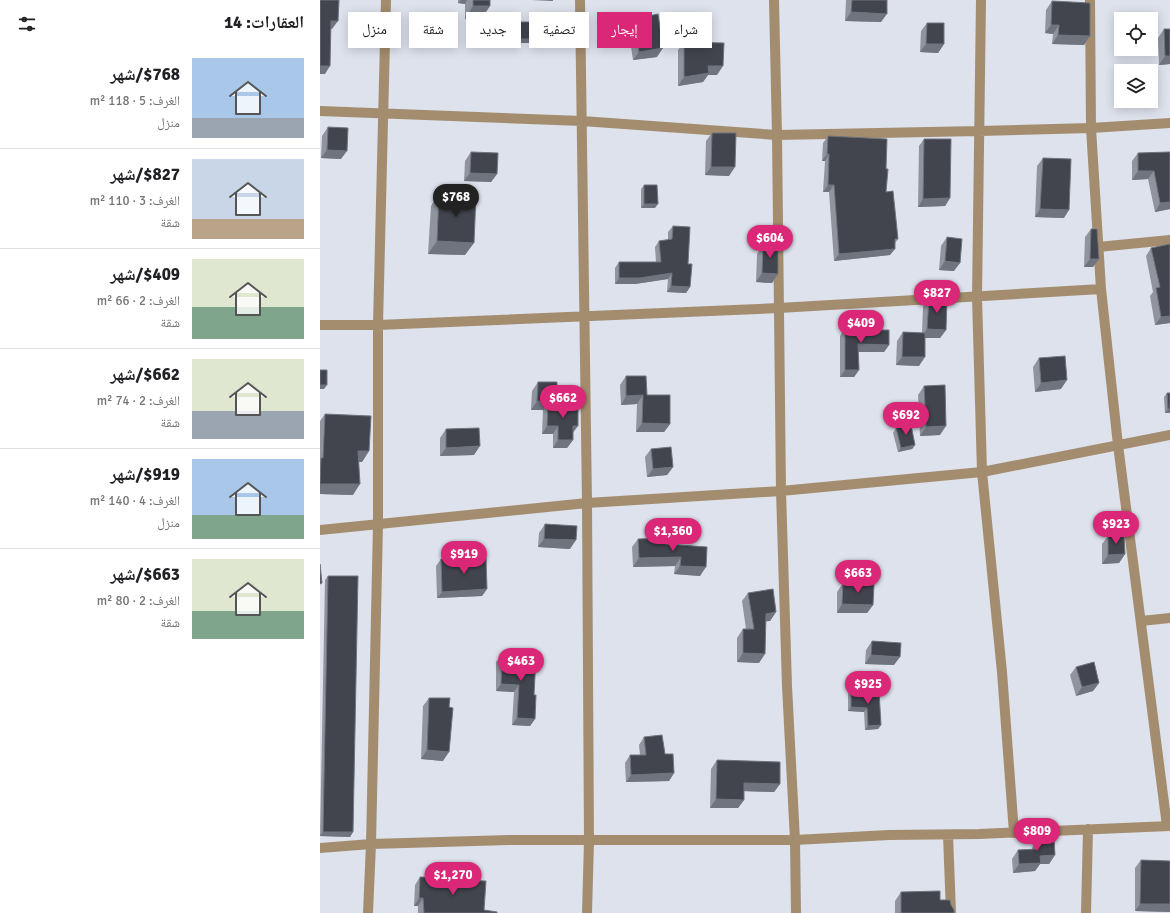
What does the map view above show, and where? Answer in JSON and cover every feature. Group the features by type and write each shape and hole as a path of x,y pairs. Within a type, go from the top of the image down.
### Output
{"street":[{"path":"368,913 371,844 378,524 378,326 386,0"},
{"path":"580,0 583,316 587,503 587,913"},
{"path":"774,0 786,678 795,840 796,913"},
{"path":"981,0 977,296 982,472 1002,672 1014,833"},
{"path":"320,848 371,844 509,840 795,840 889,835 1014,833 1168,826 1118,445 1101,289 1091,128 1090,0"},
{"path":"320,111 582,122 777,135 1091,128 1170,123"},
{"path":"1098,247 1170,240"},
{"path":"320,325 378,326 779,308 1101,289"},
{"path":"320,530 587,503 782,491 982,472 1170,435"},
{"path":"1141,621 1170,618"},
{"path":"1086,913 1088,829"},
{"path":"948,835 951,913"}],"building":[{"path":"320,0 339,0 338,21 331,21 330,66 320,66"},
{"path":"473,0 490,0 490,6 473,6"},
{"path":"852,0 887,0 887,14 851,12"},
{"path":"1052,1 1090,3 1090,36 1058,35 1059,25 1051,25"},
{"path":"658,14 660,48 663,48 639,52 638,48 652,48 652,15"},
{"path":"521,22 529,22 529,39 521,39"},
{"path":"927,23 944,23 944,44 926,44"},
{"path":"1164,29 1170,29 1170,56 1165,56"},
{"path":"712,43 724,43 723,66 708,66 709,73 684,77 684,48 712,48"},
{"path":"328,127 348,128 347,151 327,150"},
{"path":"712,133 736,133 735,167 711,167"},
{"path":"828,136 887,139 886,169 888,169 886,192 893,191 898,239 895,239 895,249 839,254 834,185 828,185"},
{"path":"924,139 951,139 950,198 923,199"},
{"path":"471,152 498,153 497,174 470,173"},
{"path":"1170,152 1170,202 1160,203 1154,171 1138,171 1138,153"},
{"path":"1043,158 1071,159 1069,210 1040,209"},
{"path":"644,185 657,185 658,204 644,204"},
{"path":"439,193 476,195 474,243 437,241"},
{"path":"673,226 690,227 688,264 692,264 690,287 671,286 672,273 640,278 619,278 619,262 661,262 659,241 672,239"},
{"path":"1091,229 1097,229 1099,259 1090,259"},
{"path":"947,237 962,239 960,263 945,261"},
{"path":"1170,244 1170,316 1161,317 1156,288 1160,287 1151,248"},
{"path":"763,245 778,245 778,274 762,273"},
{"path":"929,298 947,299 946,330 927,329"},
{"path":"845,328 858,328 858,330 889,330 889,345 858,344 859,370 845,370"},
{"path":"903,332 925,333 925,357 902,357"},
{"path":"1065,356 1067,380 1041,383 1039,358"},
{"path":"320,370 327,370 327,385 320,385"},
{"path":"626,376 646,376 647,395 670,395 670,424 642,423 643,395 626,396"},
{"path":"538,382 557,382 557,402 537,401"},
{"path":"945,385 946,426 926,427 924,386"},
{"path":"1167,393 1170,393 1170,409 1168,409"},
{"path":"548,403 578,403 578,426 573,426 573,440 558,440 558,426 547,426"},
{"path":"325,414 371,416 369,451 358,451 360,484 320,484"},
{"path":"911,425 915,445 901,448 896,428"},
{"path":"479,428 480,446 446,448 446,429"},
{"path":"671,447 673,467 653,469 651,449"},
{"path":"545,524 577,526 576,540 544,539"},
{"path":"1124,535 1125,554 1108,555 1108,536"},
{"path":"665,538 665,544 707,547 706,567 680,566 681,557 639,558 638,539"},
{"path":"486,558 487,589 442,592 441,559"},
{"path":"320,564 322,583 320,584"},
{"path":"328,576 358,576 353,832 323,832"},
{"path":"843,583 874,584 873,605 842,604"},
{"path":"773,589 776,612 766,614 765,654 743,653 743,629 754,629 748,593"},
{"path":"872,641 901,643 900,657 871,655"},
{"path":"502,655 536,656 534,695 536,695 535,719 517,718 519,685 501,684"},
{"path":"1094,662 1099,683 1082,687 1076,667"},
{"path":"851,690 879,691 881,725 868,726 867,708 851,707"},
{"path":"429,698 450,698 449,707 453,708 449,752 427,750"},
{"path":"662,735 665,754 673,754 674,773 631,775 630,755 646,755 644,737"},
{"path":"717,760 780,762 780,784 744,783 744,800 716,799"},
{"path":"1054,838 1055,855 1040,856 1041,863 1019,864 1018,850 1038,849 1038,839"},
{"path":"1141,860 1170,861 1170,904 1140,904"},
{"path":"420,877 486,881 484,910 497,913 424,913 423,898 419,898"},
{"path":"940,891 940,900 950,900 954,913 901,913 901,892"}]}
